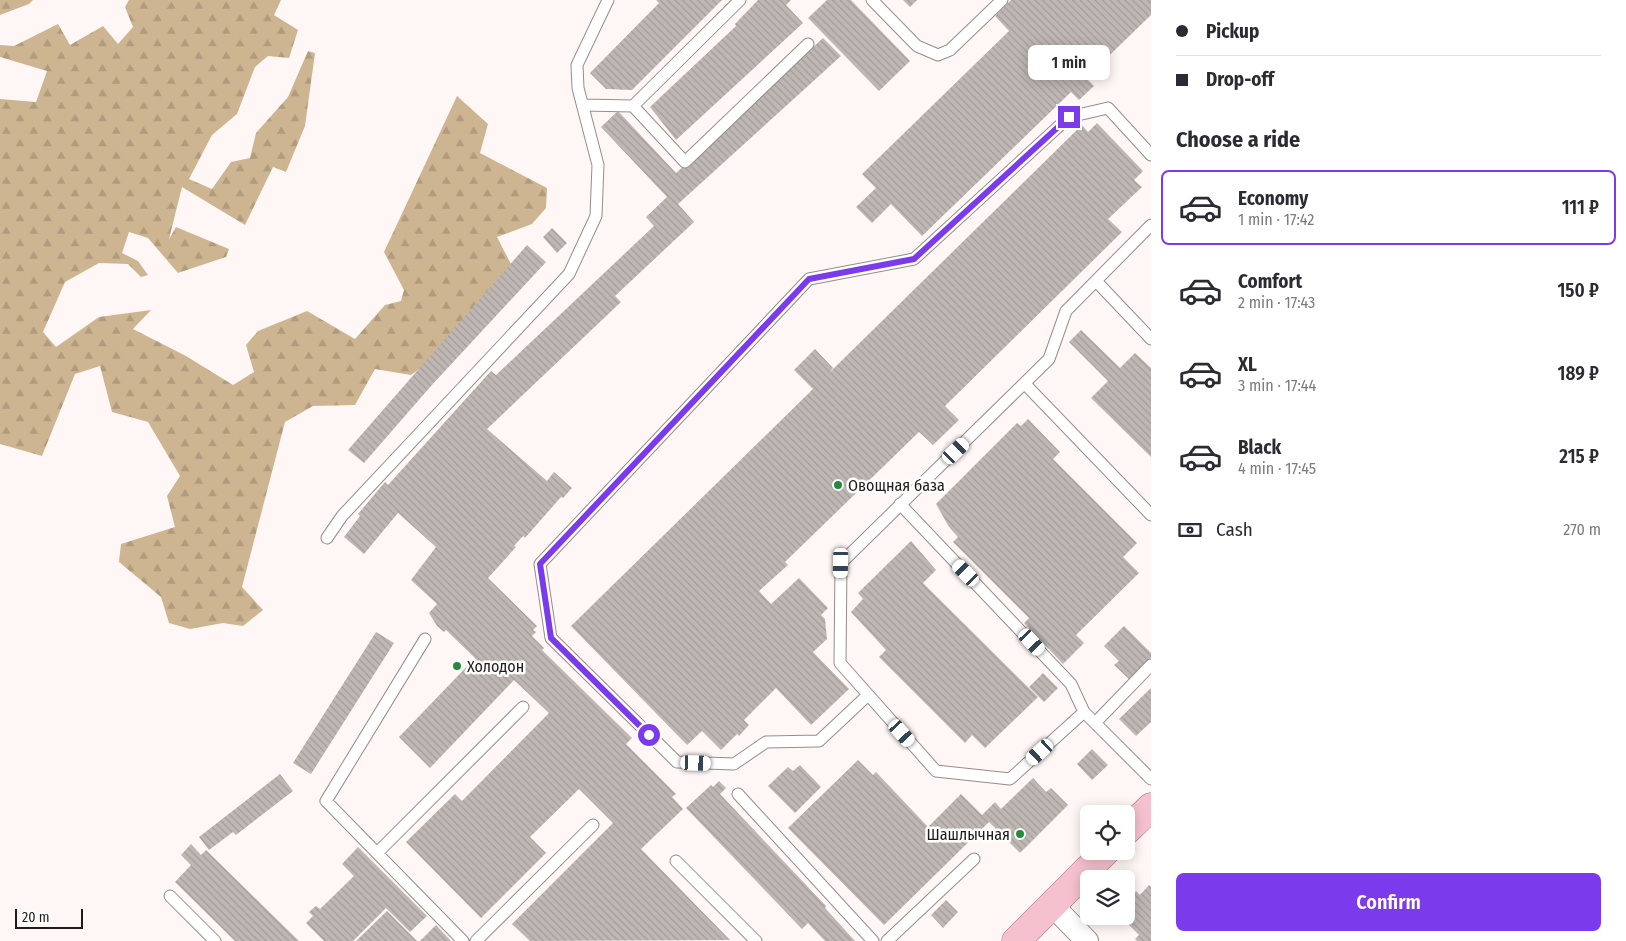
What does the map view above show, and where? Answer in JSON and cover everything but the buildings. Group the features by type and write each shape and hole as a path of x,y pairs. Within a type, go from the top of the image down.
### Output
{"main road":[{"path":"1135,822 1151,806"},
{"path":"1016,941 1097,860"}],"street":[{"path":"1052,905 1087,941"}],"lane":[{"path":"327,538 342,516 569,274 596,216 598,165 578,88 577,65 608,0"},
{"path":"633,106 740,0"},
{"path":"872,0 916,46 938,55 950,50 1002,0"},
{"path":"582,105 633,106 686,162 808,44"},
{"path":"868,695 819,741 766,742 734,764 677,762 551,638 540,564 809,279 914,259 1069,117 1108,108 1151,155"},
{"path":"1084,712 1010,779 936,771 840,663 841,563 1049,359 1066,311 1151,225"},
{"path":"1096,281 1151,339"},
{"path":"1025,384 1151,515"},
{"path":"900,504 1071,684 1084,712 1151,779"},
{"path":"425,639 326,801 463,941"},
{"path":"1095,723 1151,665"},
{"path":"377,853 523,707"},
{"path":"738,794 873,941"},
{"path":"476,941 593,825"},
{"path":"887,941 974,858"},
{"path":"676,861 756,941"},
{"path":"170,896 215,941"}],"green space":[{"path":"0,0 33,0 29,4 0,15"},
{"path":"129,0 281,0 274,15 298,30 289,58 268,56 255,67 237,114 212,135 189,179 212,189 231,162 250,158 256,133 288,97 308,51 315,53 305,126 286,172 273,167 245,225 182,187 169,239 176,227 229,249 226,257 178,273 148,238 129,232 122,253 138,261 148,275 141,277 128,264 99,263 65,282 43,332 56,347 99,317 151,310 133,329 186,356 233,385 254,372 246,345 258,331 307,311 355,339 385,305 401,301 404,290 384,252 457,96 488,124 480,153 547,188 546,208 532,224 497,237 513,268 429,362 411,375 375,369 355,405 313,406 285,422 242,587 263,610 243,626 223,623 190,629 169,623 161,597 119,562 121,544 175,527 167,496 180,476 148,422 112,412 100,366 75,374 42,456 0,444 0,99 36,102 47,71 0,57 0,45 14,46 58,24 70,45 103,26 118,44 133,27 125,7"}],"place":[{"name":"Овощная база","path":"838,485"},
{"name":"Холодон","path":"457,666"},
{"name":"Шашлычная","path":"1020,834"}],"route":[{"path":"649,735 551,638 540,564 809,279 914,259 1069,117"}]}
